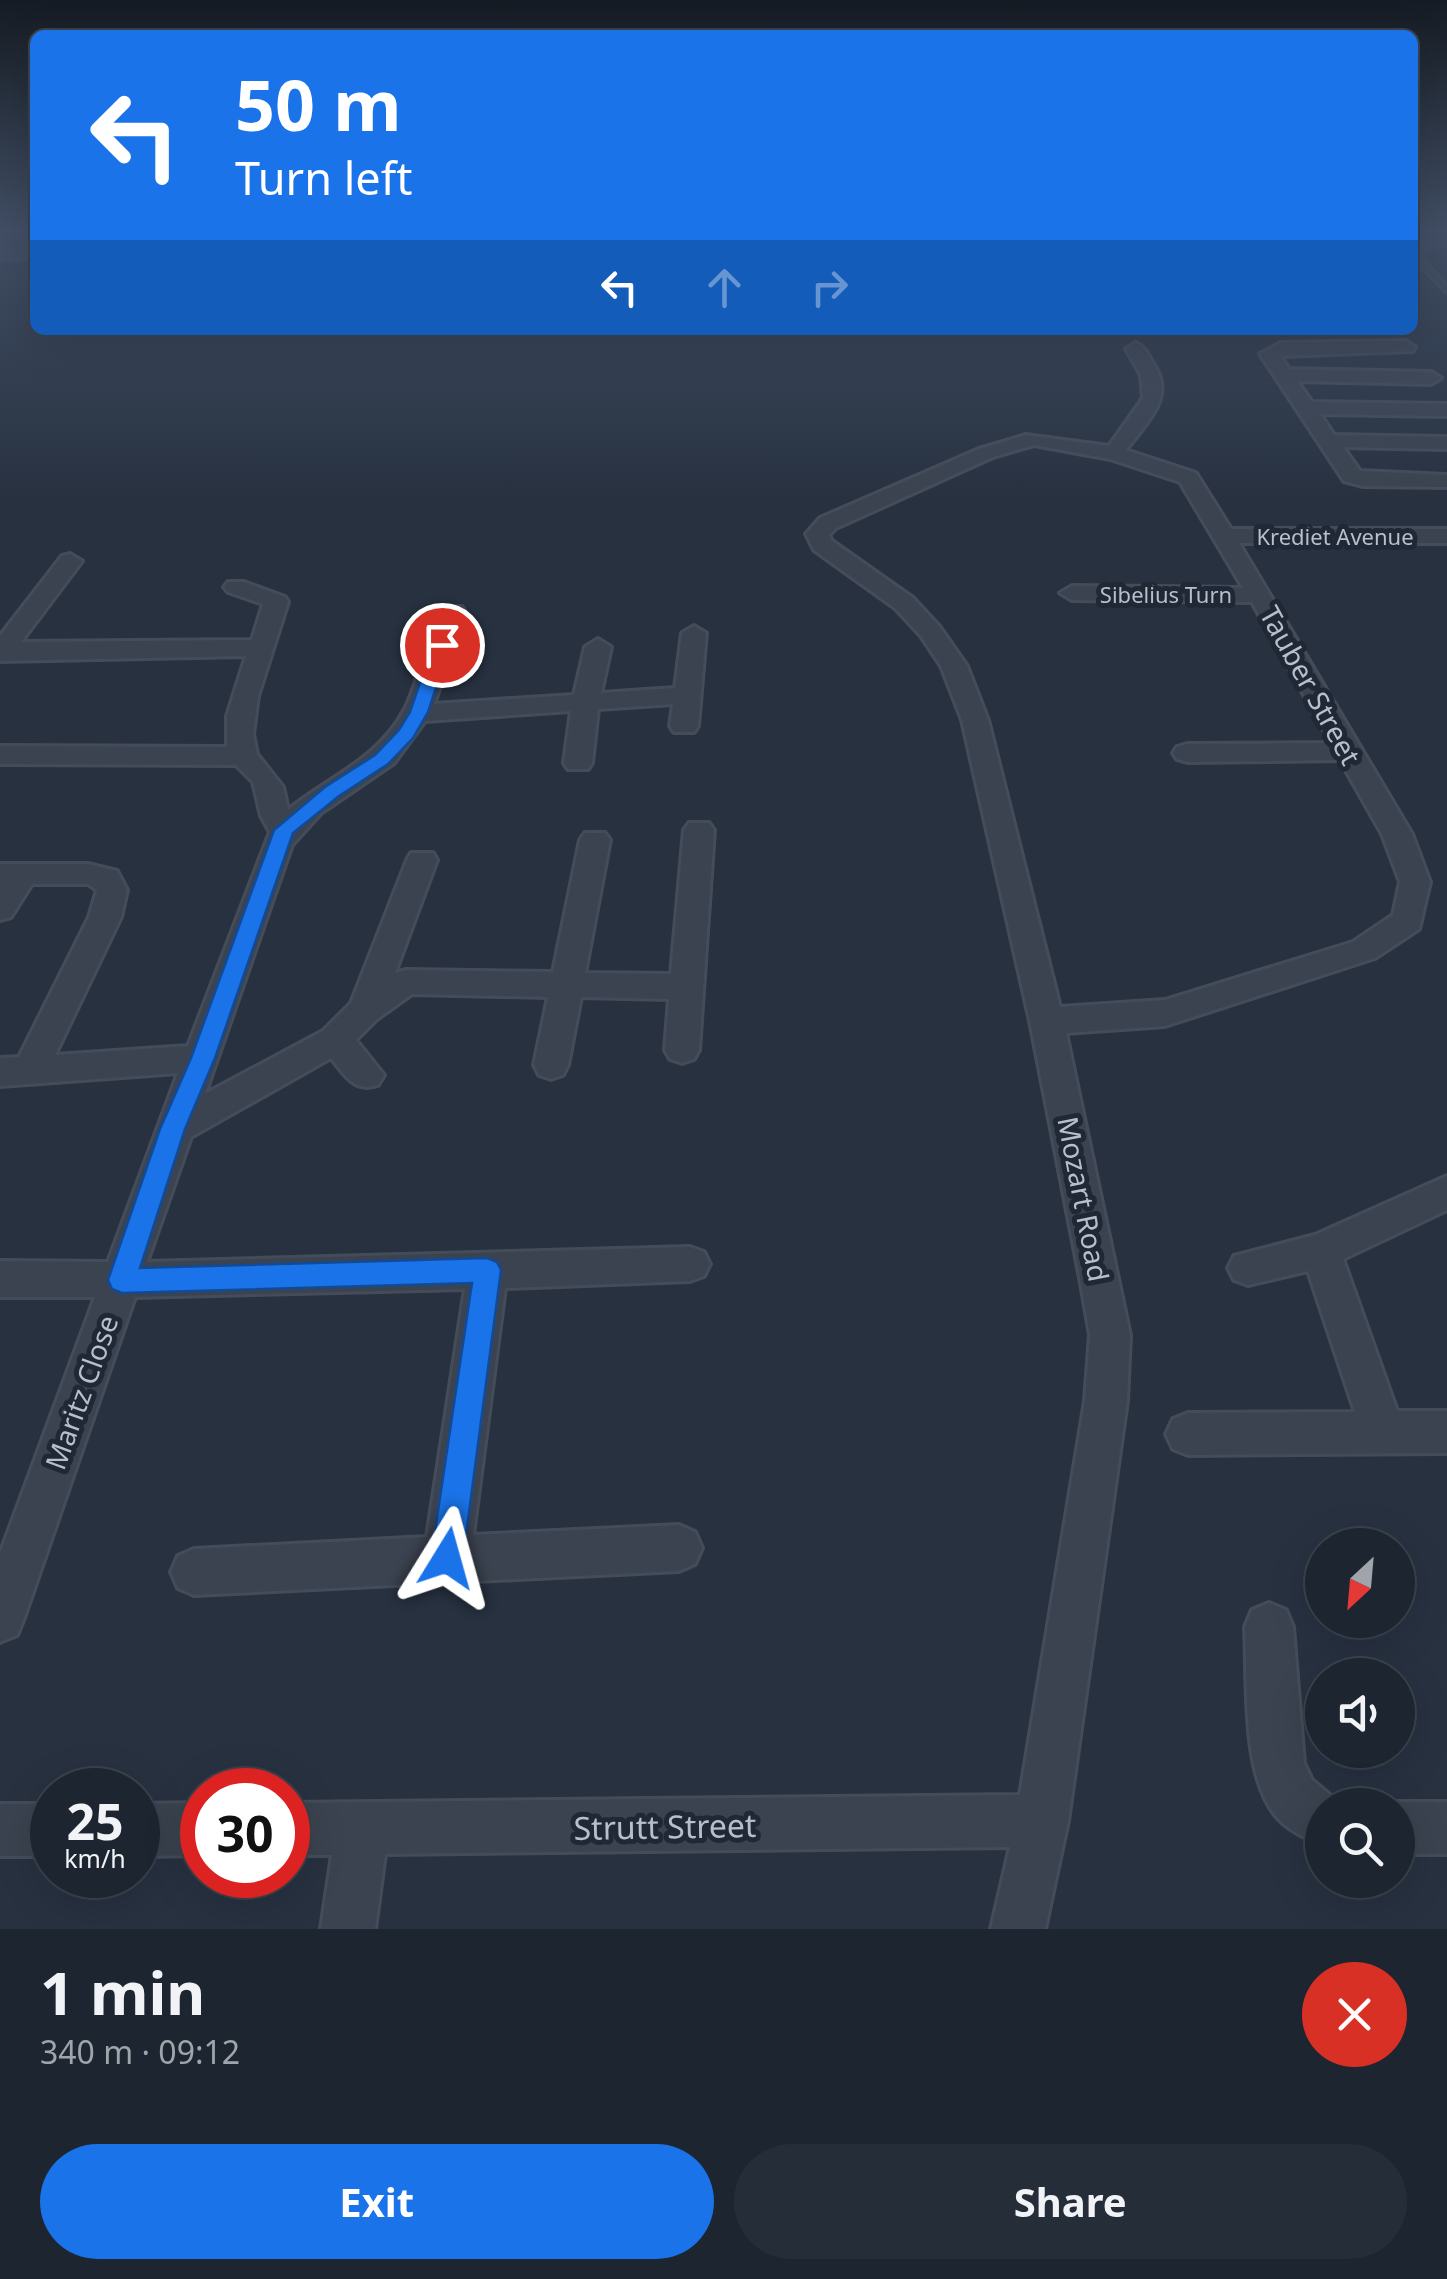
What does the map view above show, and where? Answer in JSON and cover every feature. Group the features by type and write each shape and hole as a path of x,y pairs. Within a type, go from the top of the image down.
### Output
{"street":[{"path":"1397,335 1447,400"},
{"path":"1114,453 1156,388 1135,348"},
{"path":"1406,348 1273,350 1269,354 1325,441 1357,479 1447,481"},
{"path":"1283,375 1430,378"},
{"path":"1304,408 1447,410"},
{"name":"Tauber Street","path":"817,538 828,523 1008,444 1033,439 1114,453 1188,478 1260,594 1396,834 1416,882 1408,921 1364,950 1165,1013 1047,1021"},
{"path":"1325,441 1447,443"},
{"name":"Krediet Avenue","path":"1222,536 1447,536"},
{"name":"Mozart Road","path":"817,538 822,546 904,603 930,631 954,666 975,720 1047,1021 1110,1335 1106,1401 1042,1821 1018,1929"},
{"path":"1,651 70,561"},
{"path":"236,587 276,602 239,727 242,756 266,780 271,791 272,814 284,830 332,791 382,760 419,712 453,612"},
{"name":"Sibelius Turn","path":"1072,593 1260,594"},
{"path":"684,726 694,633"},
{"path":"578,764 598,647"},
{"path":"1,651 260,648"},
{"path":"419,712 687,694"},
{"path":"1188,753 1347,751"},
{"path":"0,755 242,756"},
{"name":"Maritz Close","path":"0,1618 12,1546 122,1280 172,1129 203,1058 284,830"},
{"path":"682,1050 699,830"},
{"path":"552,1064 595,840"},
{"path":"365,1010 422,860"},
{"path":"0,909 12,874 88,874 106,878 112,890 105,917 15,1071"},
{"path":"172,1129 336,1040 365,1010 406,982 569,988 687,987"},
{"path":"336,1040 366,1075"},
{"path":"15,1071 203,1058"},
{"path":"1248,1268 1322,1251 1447,1192"},
{"path":"1322,1251 1384,1432"},
{"path":"0,1280 690,1264"},
{"path":"447,1558 487,1270"},
{"path":"1188,1434 1447,1432"},
{"path":"194,1572 679,1548"},
{"path":"1270,1627 1278,1768 1294,1798 1305,1806"},
{"name":"Strutt Street","path":"310,1829 1042,1821"},
{"path":"1415,1828 1447,1828"},
{"path":"348,1929 362,1829"},
{"path":"0,1830 30,1830"}],"route":[{"path":"442,645 419,712 406,734 382,760 332,791 284,830 203,1058 172,1129 122,1280 487,1270 447,1558"}]}
